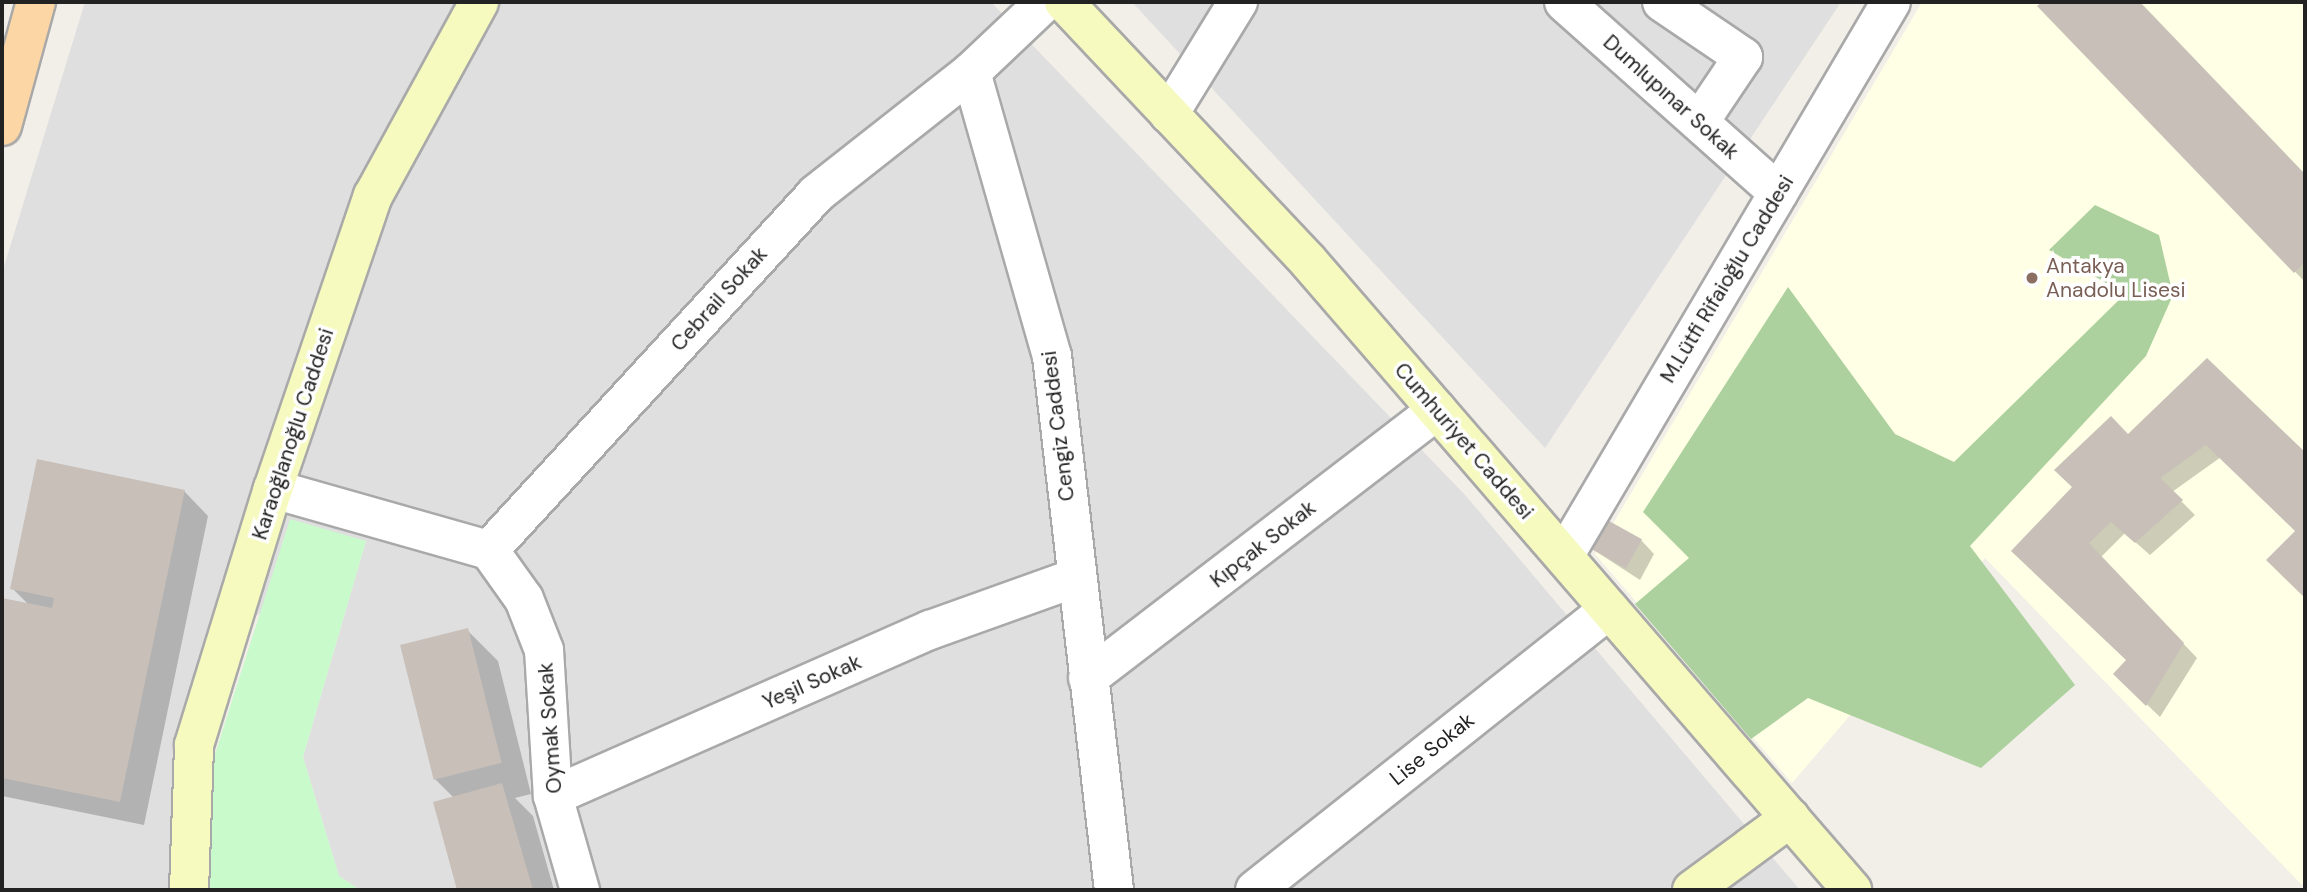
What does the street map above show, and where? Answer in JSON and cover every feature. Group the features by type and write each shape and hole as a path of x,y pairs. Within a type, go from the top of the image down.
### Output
{"main road":[{"path":"2,126 36,2"},
{"name":"Karaoğlanoğlu Caddesi","path":"189,890 194,745 273,489 373,196 479,2"},
{"name":"Cumhuriyet Caddesi","path":"1064,2 1437,410 1852,890"},
{"path":"1692,890 1790,818"}],"street":[{"path":"971,72 1045,2"},
{"path":"1169,114 1238,2"},
{"name":"Dumlupınar Sokak","path":"1564,2 1778,193"},
{"path":"1662,2 1743,57 1700,121"},
{"name":"M.Lütfi Rifaioğlu Caddesi","path":"1564,556 1891,2"},
{"name":"Cebrail Sokak","path":"489,550 816,194 971,72"},
{"name":"Cengiz Caddesi","path":"971,72 1052,356 1075,578 1114,890"},
{"name":"Kıpçak Sokak","path":"1088,678 1437,410"},
{"path":"273,489 489,550"},
{"name":"Oymak Sokak","path":"489,550 524,599 544,650 553,796 580,890"},
{"name":"Yeşil Sokak","path":"553,796 930,630 1075,578"},
{"name":"Lise Sokak","path":"1255,890 1609,608"}],"shaded area":[{"path":"85,2 991,2 1466,496 1800,890 360,890 339,876 303,757 366,541 253,618 209,772 203,890 2,890 2,273"},
{"path":"1132,2 1841,2 1545,448"},
{"name":"Antakya Anadolu Lisesi","path":"1922,2 2305,2 2304,887 1985,558 1792,783 1595,554"}],"green space":[{"path":"2095,205 2159,235 2173,295 2146,356 1970,546 2075,685 1981,768 1808,698 1751,739 1635,604 1689,558 1643,512 1788,287 1895,434 1954,462 2125,294 2049,250"},
{"path":"290,519 366,541 303,757 339,876 360,890 203,890 209,773"}],"building":[{"path":"2042,2 2140,2 2305,174 2305,262 2294,273 2037,6"},
{"path":"2207,358 2305,452 2305,598 2266,560 2295,531 2206,445 2160,478 2183,500 2135,543 2111,522 2089,543 2184,643 2146,706 2113,674 2126,660 2011,551 2072,487 2054,470 2111,416 2128,434"},
{"path":"37,459 185,490 120,802 2,778 2,598 52,608 54,598 10,589"},
{"path":"1600,516 1642,539 1626,568 1584,545"},
{"path":"468,628 502,763 434,780 400,645"},
{"path":"502,783 533,890 457,890 433,802"}],"place":[{"name":"Antakya Anadolu Lisesi","path":"2032,278"}]}
